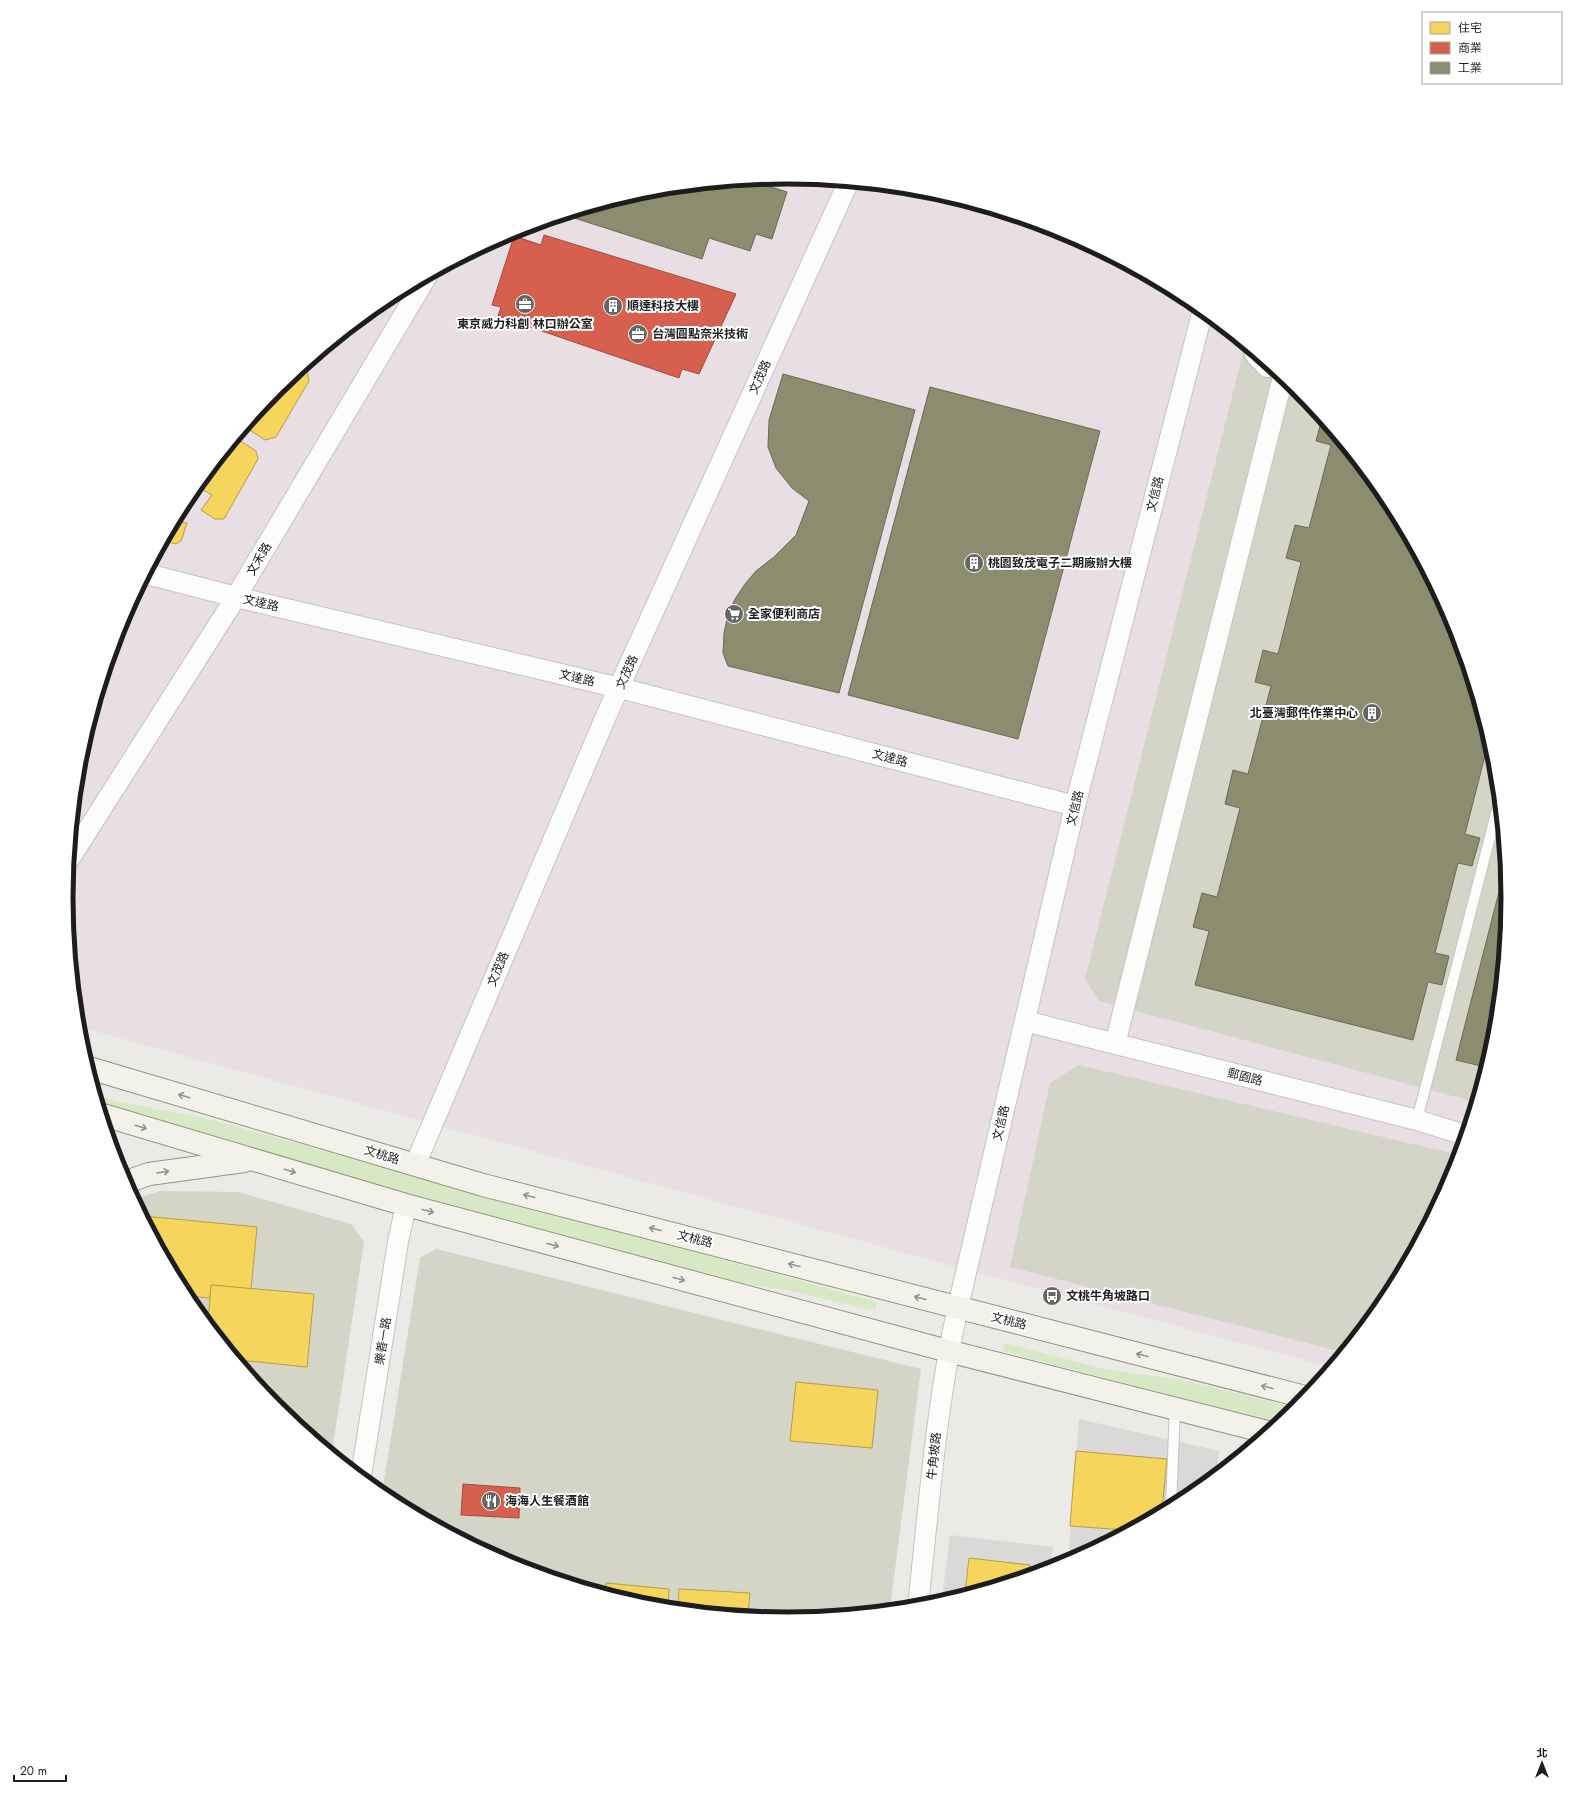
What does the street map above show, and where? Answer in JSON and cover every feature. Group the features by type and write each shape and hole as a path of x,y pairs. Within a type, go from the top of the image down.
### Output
{"street":[{"name":"文茂路","path":"415,1165 553,840 846,186"},
{"name":"文禾路","path":"75,850 236,598 422,284"},
{"name":"文信路","path":"958,1307 1075,806 1201,316"},
{"path":"1115,1044 1268,370"},
{"name":"文達路","path":"151,575 236,598 620,688 1075,806"},
{"name":"郵園路","path":"1025,1021 1418,1120 1461,1134"},
{"name":"文桃路","path":"94,1070 483,1185 1298,1395"},
{"path":"108,1116 406,1205 948,1351 1262,1431"},
{"path":"131,1180 149,1174 252,1160"},
{"name":"樂善一路","path":"362,1471 398,1242 406,1205"},
{"name":"牛角坡路","path":"919,1599 939,1414 948,1351 958,1307"}],"lane":[{"path":"1418,1120 1496,814"},
{"path":"1171,1499 1175,1408"}],"shaded area":[{"path":"740,185 834,185 926,197 972,208 1017,221 1103,257 1144,279 1184,304 1222,331 1258,361 1292,393 1324,427 1381,501 1405,540 1447,624 1477,713 1495,804 1501,898 1495,991 1477,1082 1447,1171 1405,1255 1381,1294 1353,1332 1326,1366 938,1262 86,1029 79,991 73,898 79,804 97,713 111,668 127,624 169,540 193,501 250,427 282,393 316,361 352,331 390,304 430,279 471,257 557,221 648,197 694,190"},
{"path":"1244,349 1292,393 1324,427 1381,501 1405,540 1427,582 1447,624 1463,668 1477,713 1495,804 1501,898 1495,991 1477,1082 1471,1101 1099,1001 1085,979"},
{"path":"1079,1065 1453,1154 1447,1171 1427,1213 1405,1255 1381,1294 1338,1351 1010,1267 1050,1083"},
{"path":"160,1191 238,1192 351,1224 364,1242 333,1448 282,1402 250,1368 221,1332 193,1294 169,1254 140,1198"},
{"path":"436,1249 921,1369 891,1603 834,1610 787,1612 740,1610 648,1598 557,1574 514,1557 471,1538 430,1516 383,1486 420,1258"},
{"path":"1079,1419 1219,1451 1218,1467 1184,1491 1144,1516 1103,1538 1069,1553"},
{"path":"950,1535 1053,1547 1051,1561 1017,1574 943,1594"}],"green space":[{"path":"102,1097 119,1102 200,1117 877,1302 875,1311 792,1291 708,1277 536,1234 105,1107"},
{"path":"1005,1343 1104,1369 1182,1380 1288,1406 1271,1421 1003,1351"}],"building: 住宅":[{"path":"306,370 309,381 276,437 265,440 248,429 282,393"},
{"path":"239,440 256,451 258,459 224,519 215,519 201,510 212,495 202,489"},
{"path":"180,522 187,523 181,541 176,544 168,542"},
{"path":"149,1216 257,1227 251,1289 211,1285 210,1298 195,1297 169,1254"},
{"path":"211,1285 314,1294 307,1367 244,1361 209,1315"},
{"path":"796,1382 878,1390 872,1448 790,1441"},
{"path":"1076,1451 1167,1459 1163,1504 1119,1530 1070,1526"},
{"path":"969,1558 1030,1565 1029,1569 1017,1574 966,1589"},
{"path":"606,1583 669,1589 668,1601 648,1598 605,1588"},
{"path":"679,1589 750,1593 748,1610 678,1603"}],"building: 商業":[{"name":"順達科技大樓","path":"544,235 736,294 699,374 682,369 679,378 498,316 501,307 492,305 513,238 517,237 541,245"},
{"name":"海海人生餐酒館","path":"463,1484 520,1488 519,1518 461,1515"}],"building: 工業":[{"path":"764,184 787,192 772,239 756,234 750,251 709,238 702,259 571,217 648,197 694,190 740,185"},
{"path":"783,374 915,410 839,693 728,666 723,653 724,633 728,615 735,599 756,571 774,557 796,535 809,501 792,488 776,468 768,447 769,420"},
{"name":"桃園致茂電子二期廠辦大樓","path":"930,387 1100,431 1018,739 848,695"},
{"name":"北臺灣郵件作業中心","path":"1321,423 1353,463 1381,501 1405,540 1447,624 1477,713 1486,753 1465,834 1480,838 1472,866 1458,863 1435,953 1449,956 1442,985 1428,982 1413,1040 1195,985 1209,931 1193,927 1202,893 1217,897 1240,808 1225,804 1233,770 1248,774 1271,686 1255,682 1263,650 1278,654 1301,562 1286,558 1295,525 1309,528 1331,445 1316,441"},
{"path":"1500,886 1499,944 1495,991 1481,1066 1456,1060"}],"place":[{"name":"東京威力科創 林口辦公室","path":"525,304"},
{"name":"順達科技大樓","path":"613,306"},
{"name":"台灣圓點奈米技術","path":"638,334"},
{"name":"桃園致茂電子二期廠辦大樓","path":"974,563"},
{"name":"全家便利商店","path":"734,614"},
{"name":"北臺灣郵件作業中心","path":"1372,713"},
{"name":"文桃牛角坡路口","path":"1052,1296"},
{"name":"海海人生餐酒館","path":"491,1501"}]}
